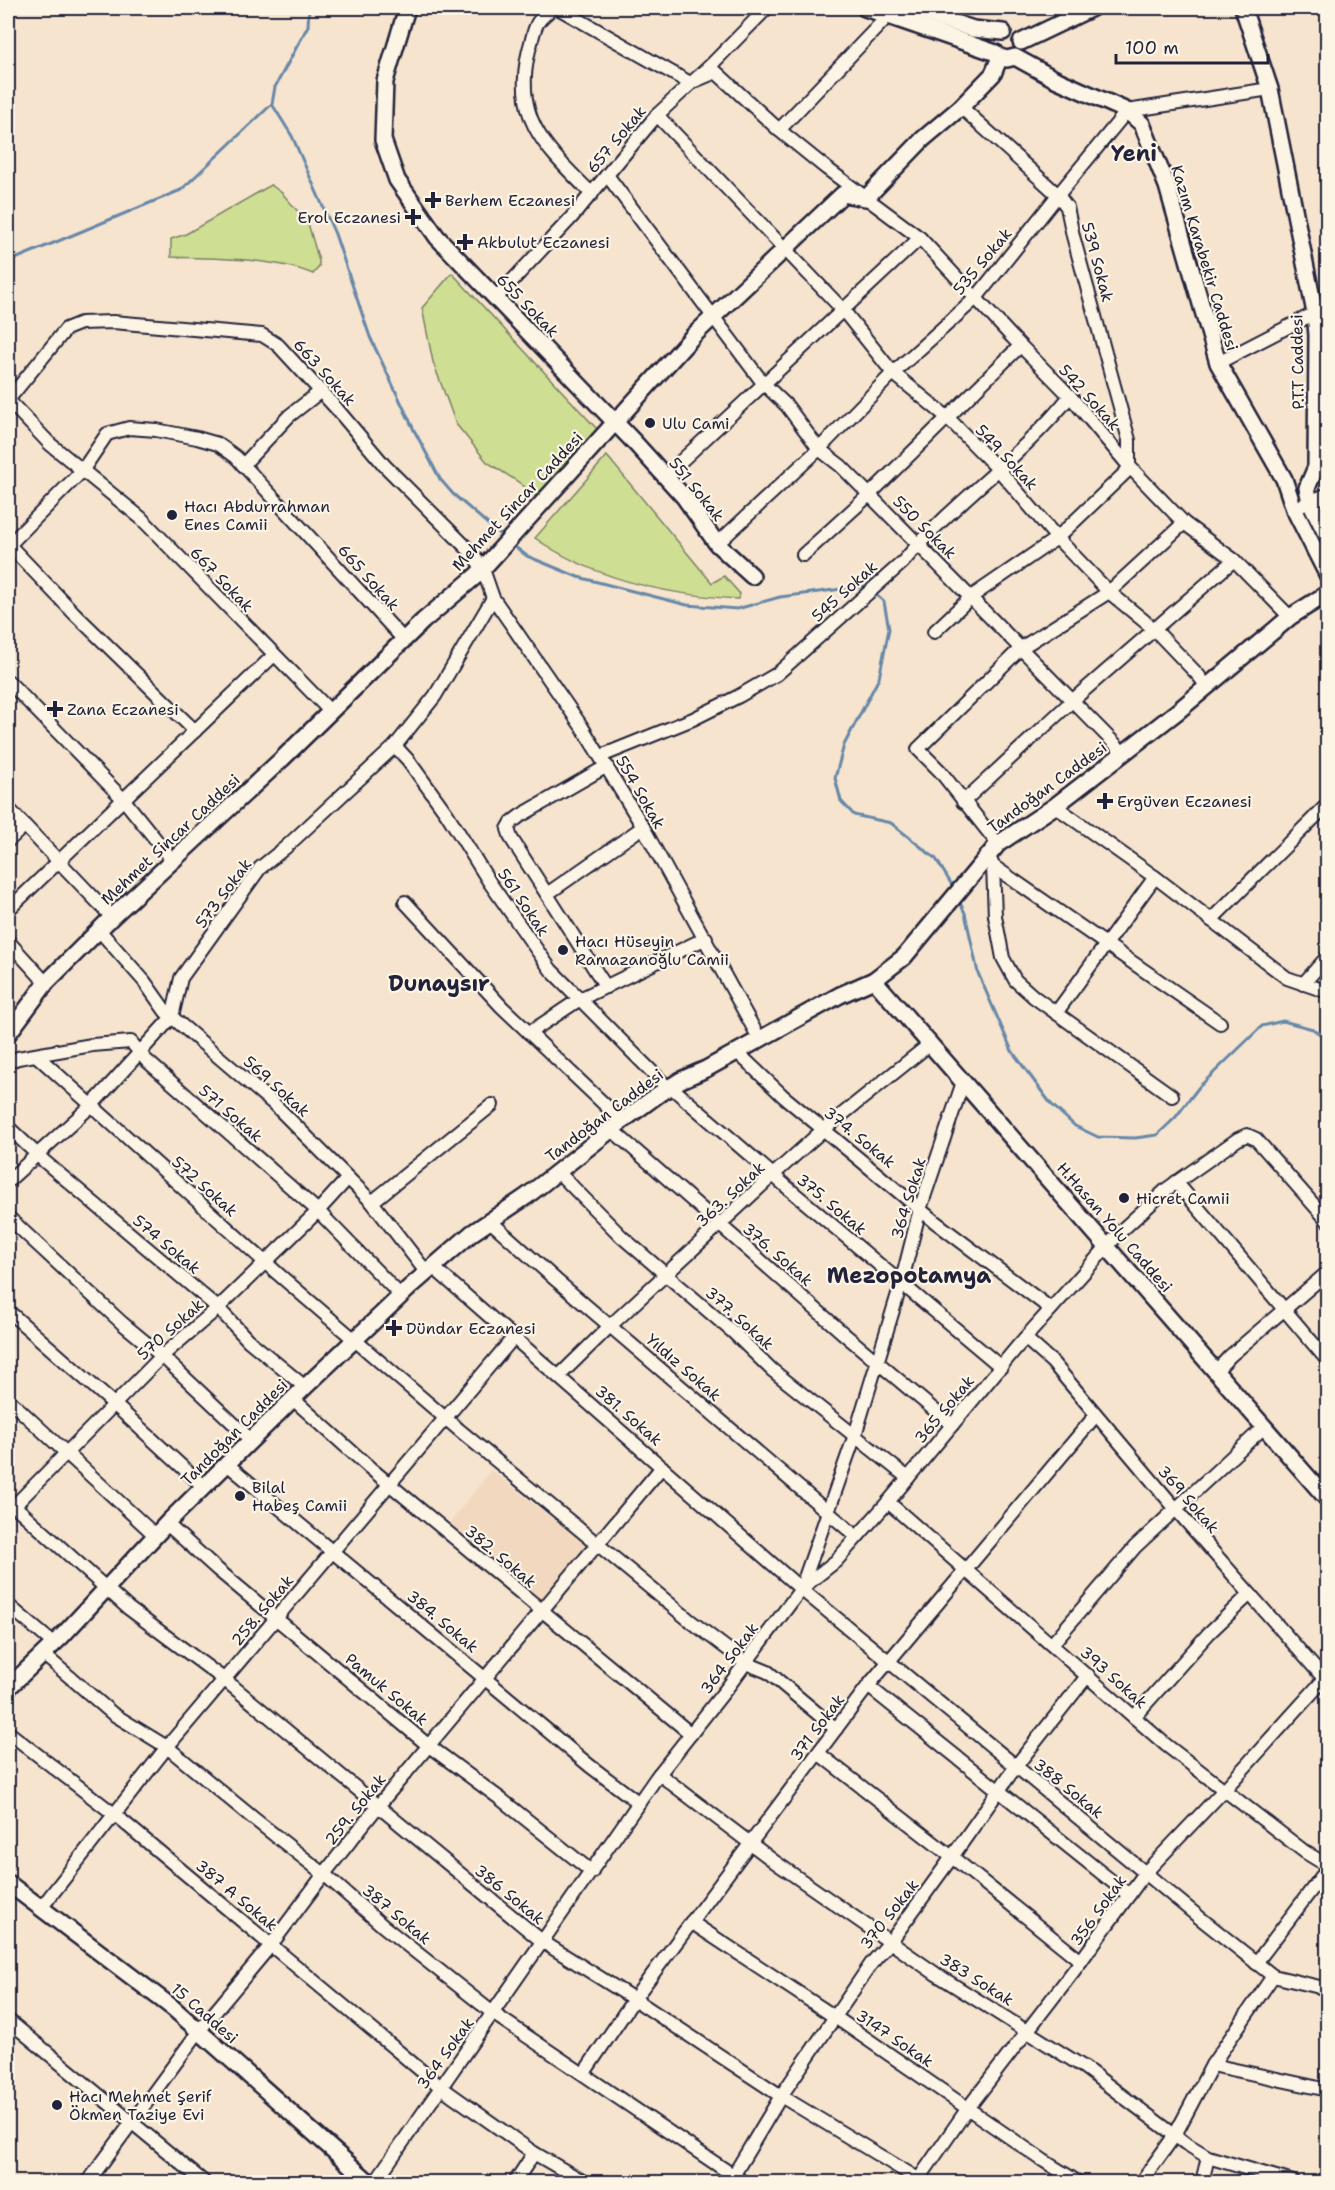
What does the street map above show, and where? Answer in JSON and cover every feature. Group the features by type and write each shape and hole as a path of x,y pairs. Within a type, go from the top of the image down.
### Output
{"street":[{"name":"655 Sokak","path":"407,8 385,81 384,140 397,180 437,237 615,422"},
{"path":"553,8 537,20 525,69 524,94 528,116 542,141 592,194"},
{"path":"558,8 690,83"},
{"name":"657 Sokak","path":"496,298 592,194 657,115 766,8"},
{"name":"Kazım Karabekir Caddesi","path":"865,8 1004,55 1127,111 1142,124 1167,186 1218,363 1284,479 1294,509 1328,576"},
{"path":"866,198 922,140 961,107 993,74 1004,55 1020,50 1021,42 1016,34 1008,31 973,29 909,8"},
{"path":"1021,42 1092,8"},
{"name":"P.T.T Caddesi","path":"1243,8 1270,89 1315,314 1317,335 1316,467 1307,488 1310,502"},
{"path":"780,130 888,16"},
{"path":"1003,32 994,40 1004,55"},
{"name":"542 Sokak","path":"690,83 716,72 780,130 920,238 1020,346 1070,396 1129,466 1184,523 1234,560 1290,617"},
{"path":"1127,111 1270,89"},
{"name":"539 Sokak","path":"961,107 1058,195 1067,207 1129,440 1129,466"},
{"name":"535 Sokak","path":"717,544 819,448 893,373 976,298 1127,111"},
{"name":"549 Sokak","path":"657,115 843,310 893,373 947,417 999,470 1057,538 1109,592 1154,629 1207,687"},
{"name":"550 Sokak","path":"607,175 763,383 787,406 819,448 841,466 918,543 1123,754"},
{"name":"Mehmet Sincar Caddesi","path":"8,1034 46,983 112,917 282,759 404,639 496,556 546,497 693,336 843,194 866,198"},
{"path":"667,478 678,464 763,383 920,238"},
{"path":"1218,363 1315,314"},
{"name":"663 Sokak","path":"8,400 66,328 81,323 113,322 262,335 278,345 385,466 471,552 483,569"},
{"path":"803,555 869,495 1020,346"},
{"path":"243,465 289,416 321,391"},
{"name":"545 Sokak","path":"547,894 511,838 508,829 512,822 604,761 739,696 777,674 903,562 918,543 999,470 1070,396"},
{"name":"667 Sokak","path":"8,400 50,444 141,518 330,711"},
{"name":"551 Sokak","path":"615,422 684,497 717,544 753,576"},
{"name":"665 Sokak","path":"8,545 82,471 107,434 129,428 156,430 197,438 218,444 243,465 404,639"},
{"path":"934,632 971,597 1057,538 1126,472 1129,466"},
{"path":"1294,509 1328,494"},
{"path":"1310,502 1328,538"},
{"path":"1184,523 1109,592 1021,648 918,749 940,771 963,802 993,856 1105,943 1220,1023"},
{"path":"8,545 195,731"},
{"path":"963,802 1073,700 1234,560"},
{"name":"554 Sokak","path":"483,569 494,598 547,673 604,761 643,827 760,1040"},
{"name":"Tandoğan Caddesi","path":"8,1688 49,1649 166,1524 305,1387 353,1340 472,1233 559,1173 617,1125 670,1087 840,995 874,980 904,957 954,896 993,856 1207,687 1290,617 1328,593"},
{"name":"573 Sokak","path":"8,1181 91,1106 172,1017 181,978 260,868 286,848 395,746 435,696 494,598"},
{"path":"8,910 274,655"},
{"path":"8,681 124,800 173,861"},
{"name":"561 Sokak","path":"395,746 408,760 447,814 490,883 551,970 670,1087"},
{"path":"1211,920 1328,804"},
{"path":"1055,806 1155,877 1287,978 1328,992"},
{"path":"8,808 112,917"},
{"path":"8,841 24,826"},
{"path":"606,987 547,894 643,827"},
{"path":"993,856 995,916 1003,958 1014,980 1172,1096"},
{"path":"1056,1013 1155,877"},
{"name":"376. Sokak","path":"405,902 502,1007 720,1226 952,1425"},
{"name":"569 Sokak","path":"99,930 144,981 166,1012 275,1105 372,1202 430,1270"},
{"path":"529,1033 580,999 706,938"},
{"path":"8,941 46,983"},
{"path":"1303,984 1328,956"},
{"name":"H.Hasan Yolu Caddesi","path":"874,980 1328,1500"},
{"name":"571 Sokak","path":"8,1062 18,1058 92,1045 131,1042 153,1067 318,1211 401,1296"},
{"name":"363. Sokak","path":"559,1376 610,1326 824,1129 930,1044"},
{"name":"374. Sokak","path":"737,1052 783,1096 920,1209 1051,1309"},
{"name":"572 Sokak","path":"36,1055 265,1262 444,1418 688,1618 746,1663 768,1672 836,1729"},
{"name":"364 Sokak","path":"375,2182 659,1774 801,1589 855,1435 901,1284 920,1209 963,1082"},
{"name":"375. Sokak","path":"670,1087 1001,1367"},
{"path":"372,1202 492,1105"},
{"name":"574 Sokak","path":"8,1127 152,1255 218,1308 248,1340 305,1387"},
{"name":"365 Sokak","path":"801,1589 836,1561 1025,1338 1122,1230 1176,1182 1238,1138 1247,1135 1256,1139 1268,1150 1328,1221"},
{"name":"377. Sokak","path":"559,1173 622,1237 734,1333 772,1370 908,1478"},
{"name":"570 Sokak","path":"11,1503 115,1405 162,1356 218,1308 318,1211 348,1178"},
{"path":"1176,1182 1328,1361"},
{"path":"8,1217 251,1440"},
{"name":"Yıldız Sokak","path":"490,1221 857,1537"},
{"name":"381. Sokak","path":"430,1270 514,1337 801,1589"},
{"path":"1216,1371 1328,1272"},
{"path":"8,1311 204,1487"},
{"name":"258. Sokak","path":"41,1908 167,1747 514,1337"},
{"name":"369 Sokak","path":"1025,1338 1052,1362 1175,1509 1326,1679"},
{"path":"8,1399 156,1536"},
{"name":"382. Sokak","path":"293,1399 389,1484 691,1734"},
{"name":"371 Sokak","path":"584,2073 634,1999 888,1660 1096,1415"},
{"path":"1052,1644 1135,1547 1264,1427"},
{"name":"384. Sokak","path":"227,1464 590,1766 639,1803"},
{"name":"259. Sokak","path":"87,2182 199,2031 271,1945 378,1806 662,1467"},
{"name":"393 Sokak","path":"888,1502 1166,1744 1305,1852 1328,1867"},
{"name":"386 Sokak","path":"11,1503 128,1608 225,1680 543,1942 781,2096 921,2182"},
{"name":"Pamuk Sokak","path":"166,1524 429,1746 502,1800 592,1872"},
{"name":"388 Sokak","path":"801,1589 1273,1976 1328,1989"},
{"path":"1134,1717 1209,1633 1250,1594"},
{"name":"387 Sokak","path":"8,1605 113,1714 167,1747 324,1874 383,1926 494,2014 584,2073 735,2180"},
{"name":"370 Sokak","path":"735,2180 781,2096 871,1964 891,1941 1016,1766 1088,1676"},
{"name":"356 Sokak","path":"921,2182 923,2173 968,2108 1146,1873 1326,1679"},
{"path":"868,1686 1130,1894"},
{"name":"387 A Sokak","path":"8,1732 114,1814 441,2088 534,2153 584,2182"},
{"path":"818,1754 952,1857 1081,1961"},
{"name":"383 Sokak","path":"659,1774 775,1862 936,1974 1085,2067 1208,2157 1293,2182"},
{"path":"1256,1963 1328,1867"},
{"name":"15 Caddesi","path":"8,1883 173,2008 369,2182"},
{"name":"3147 Sokak","path":"691,1922 1078,2182"},
{"path":"1141,2182 1175,2135 1212,2065 1273,1976"},
{"path":"8,2020 204,2182"},
{"path":"1212,2065 1328,2090"},
{"path":"515,2182 534,2153"},
{"path":"1202,2182 1208,2157"}],"shaded area":[{"path":"491,1470 587,1546 541,1600 449,1524"}],"green space":[{"path":"271,185 282,193 308,223 319,261 319,267 313,274 280,264 171,257 171,239 186,234"},
{"path":"452,273 598,430 540,500 520,483 487,462 456,424 433,362 422,308"},
{"path":"607,456 712,583 724,576 740,594 738,599 684,594 632,582 581,564 535,538"}],"waterway":[{"path":"309,8 308,26 275,87 272,104 292,136 335,234 370,337 440,479 453,494 504,538"},
{"path":"8,262 181,190 272,104"},
{"path":"511,544 527,556 578,577 687,605 737,609 780,597 865,586 868,588"},
{"path":"873,592 884,602 889,629 879,678 844,745 835,778 841,801 854,815 891,823 936,859 955,890"},
{"path":"958,899 965,913 978,973 1012,1051 1051,1104 1075,1126 1098,1137 1135,1138 1157,1135 1175,1118 1199,1087 1262,1026 1283,1021 1313,1029 1328,1040"}],"place":[{"name":"Berhem Eczanesi","path":"433,200"},
{"name":"Erol Eczanesi","path":"413,217"},
{"name":"Akbulut Eczanesi","path":"465,242"},
{"name":"Ulu Cami","path":"650,423"},
{"name":"Hacı Abdurrahman Enes Camii","path":"172,515"},
{"name":"Zana Eczanesi","path":"55,709"},
{"name":"Ergüven Eczanesi","path":"1105,801"},
{"name":"Hacı Hüseyin Ramazanoğlu Camii","path":"563,950"},
{"name":"Hicret Camii","path":"1124,1198"},
{"name":"Dündar Eczanesi","path":"394,1328"},
{"name":"Bilal Habeş Camii","path":"240,1496"},
{"name":"Hacı Mehmet Şerif Ökmen Taziye Evi","path":"57,2105"}],"district":[{"name":"Yeni","path":"1134,153"},
{"name":"Dunaysır","path":"439,983"},
{"name":"Mezopotamya","path":"909,1275"}]}
